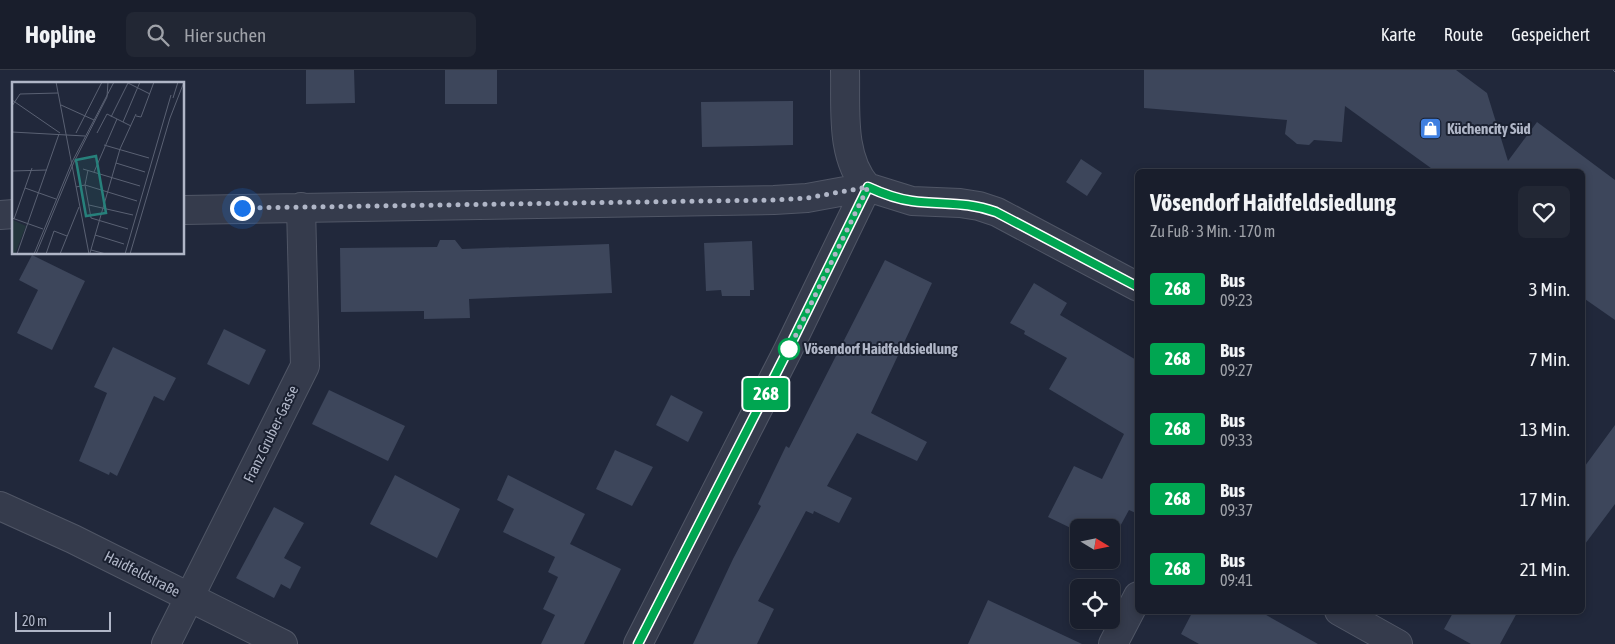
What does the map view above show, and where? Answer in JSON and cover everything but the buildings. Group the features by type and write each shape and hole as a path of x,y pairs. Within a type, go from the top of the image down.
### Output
{"street":[{"path":"845,70 847,134 851,164 868,187"},
{"path":"638,644 788,350 868,187"},
{"path":"185,210 774,200 807,198 868,187 912,201 960,203 979,206 996,212 1135,285"},
{"name":"Franz Gruber-Gasse","path":"166,644 305,366 301,207"},
{"name":"Haidfeldstraße","path":"0,506 73,539 283,644"},
{"path":"1113,644 1135,602"},
{"path":"1344,614 1398,644"}],"bus line":[{"name":"268","path":"638,644 788,350 868,187 894,197 912,201 960,203 979,206 996,212 1135,285"}],"place":[{"name":"Küchencity Süd","path":"1431,129"},
{"name":"Vösendorf Haidfeldsiedlung","path":"789,349"}],"route":[{"path":"242,208 774,200 807,198 868,187 789,349"}]}
